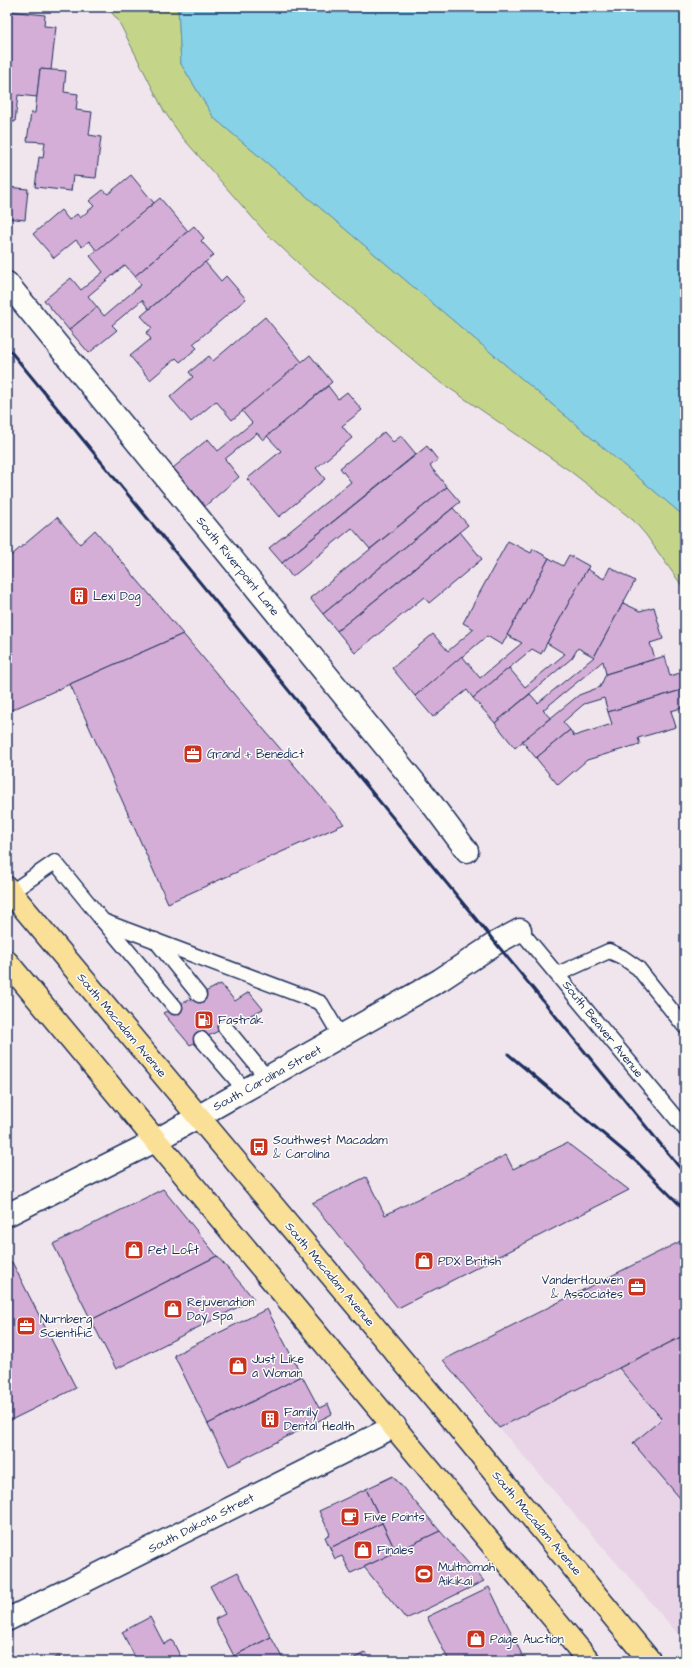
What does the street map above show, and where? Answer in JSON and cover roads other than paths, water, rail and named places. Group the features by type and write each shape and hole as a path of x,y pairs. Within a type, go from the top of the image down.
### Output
{"main road":[{"name":"South Macadam Avenue","path":"9,890 650,1661"},
{"path":"7,962 155,1141 395,1426 589,1661"}],"street":[{"name":"South Riverpoint Lane","path":"7,283 429,800 467,850"},
{"name":"South Carolina Street","path":"7,1215 155,1141 440,980 496,943 520,930"},
{"name":"South Dakota Street","path":"7,1620 395,1426"}],"lane":[{"path":"9,890 55,862 174,1007"},
{"path":"103,921 321,1003 341,1037"},
{"name":"South Beaver Avenue","path":"520,930 685,1129"},
{"path":"155,940 199,995"},
{"path":"558,974 609,951 622,957 638,968 685,1027"},
{"path":"225,1027 267,1078"},
{"path":"201,1039 245,1090"}],"water":[{"path":"178,7 685,7 685,517 214,118 181,64"}],"railway":[{"path":"7,347 685,1174"},
{"path":"508,1054 638,1163 685,1210"}],"place":[{"name":"Lexi Dog","path":"79,596"},
{"name":"Grand + Benedict","path":"193,754"},
{"name":"Fastrak","path":"204,1020"},
{"name":"Southwest Macadam & Carolina","path":"259,1147"},
{"name":"Pet Loft","path":"134,1250"},
{"name":"PDX British","path":"424,1261"},
{"name":"VanderHouwen & Associates","path":"637,1287"},
{"name":"Rejuvenation Day Spa","path":"173,1309"},
{"name":"Nurnberg Scientific","path":"26,1326"},
{"name":"Just Like a Woman","path":"238,1366"},
{"name":"Family Dental Health","path":"270,1419"},
{"name":"Five Points","path":"350,1517"},
{"name":"Finales","path":"363,1550"},
{"name":"Multnomah Aikikai","path":"424,1574"},
{"name":"Paige Auction","path":"476,1639"}]}
